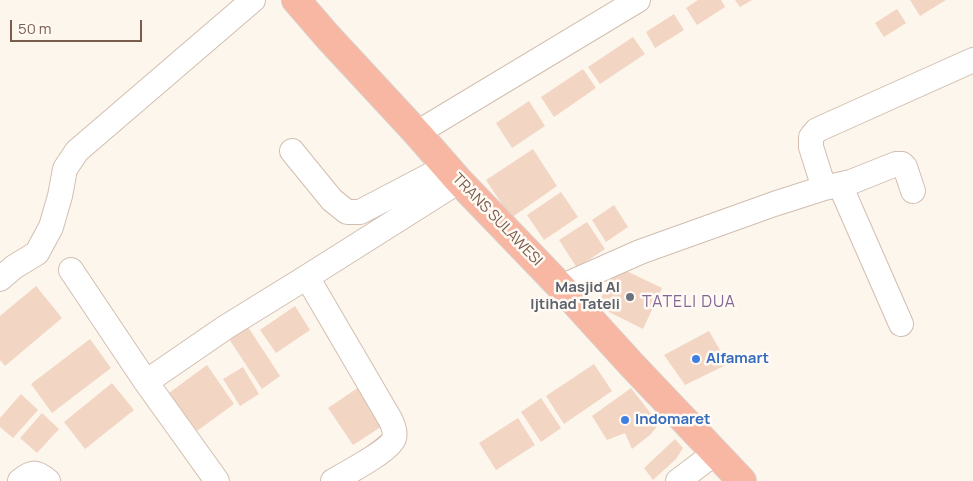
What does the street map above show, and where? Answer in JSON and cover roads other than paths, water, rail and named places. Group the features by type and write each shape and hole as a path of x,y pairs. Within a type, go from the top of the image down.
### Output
{"highway":[{"name":"TRANS SULAWESI","path":"296,0 452,174 562,287 631,364 742,481"}],"street":[{"path":"0,279 14,267 37,253 51,227 60,196 65,168 77,151 253,0"},
{"path":"417,133 638,0"},
{"path":"901,324 811,147 811,137 817,130 973,60"},
{"path":"292,151 332,200 348,212 360,212 452,174"},
{"path":"562,287 640,252 764,207 900,164 905,167 913,192"},
{"path":"146,382 226,327 306,277 452,174"},
{"path":"71,270 146,382 217,481"},
{"path":"306,277 390,419 394,433 392,443 382,452 333,481"},
{"path":"678,481 714,452"},
{"path":"20,481 32,474 38,473 48,481"}],"place":[{"name":"Masjid Al Ijtihad Tateli","path":"630,297"},
{"name":"Alfamart","path":"696,359"},
{"name":"Indomaret","path":"625,420"}],"district":[{"name":"TATELI DUA","path":"689,303"}]}
